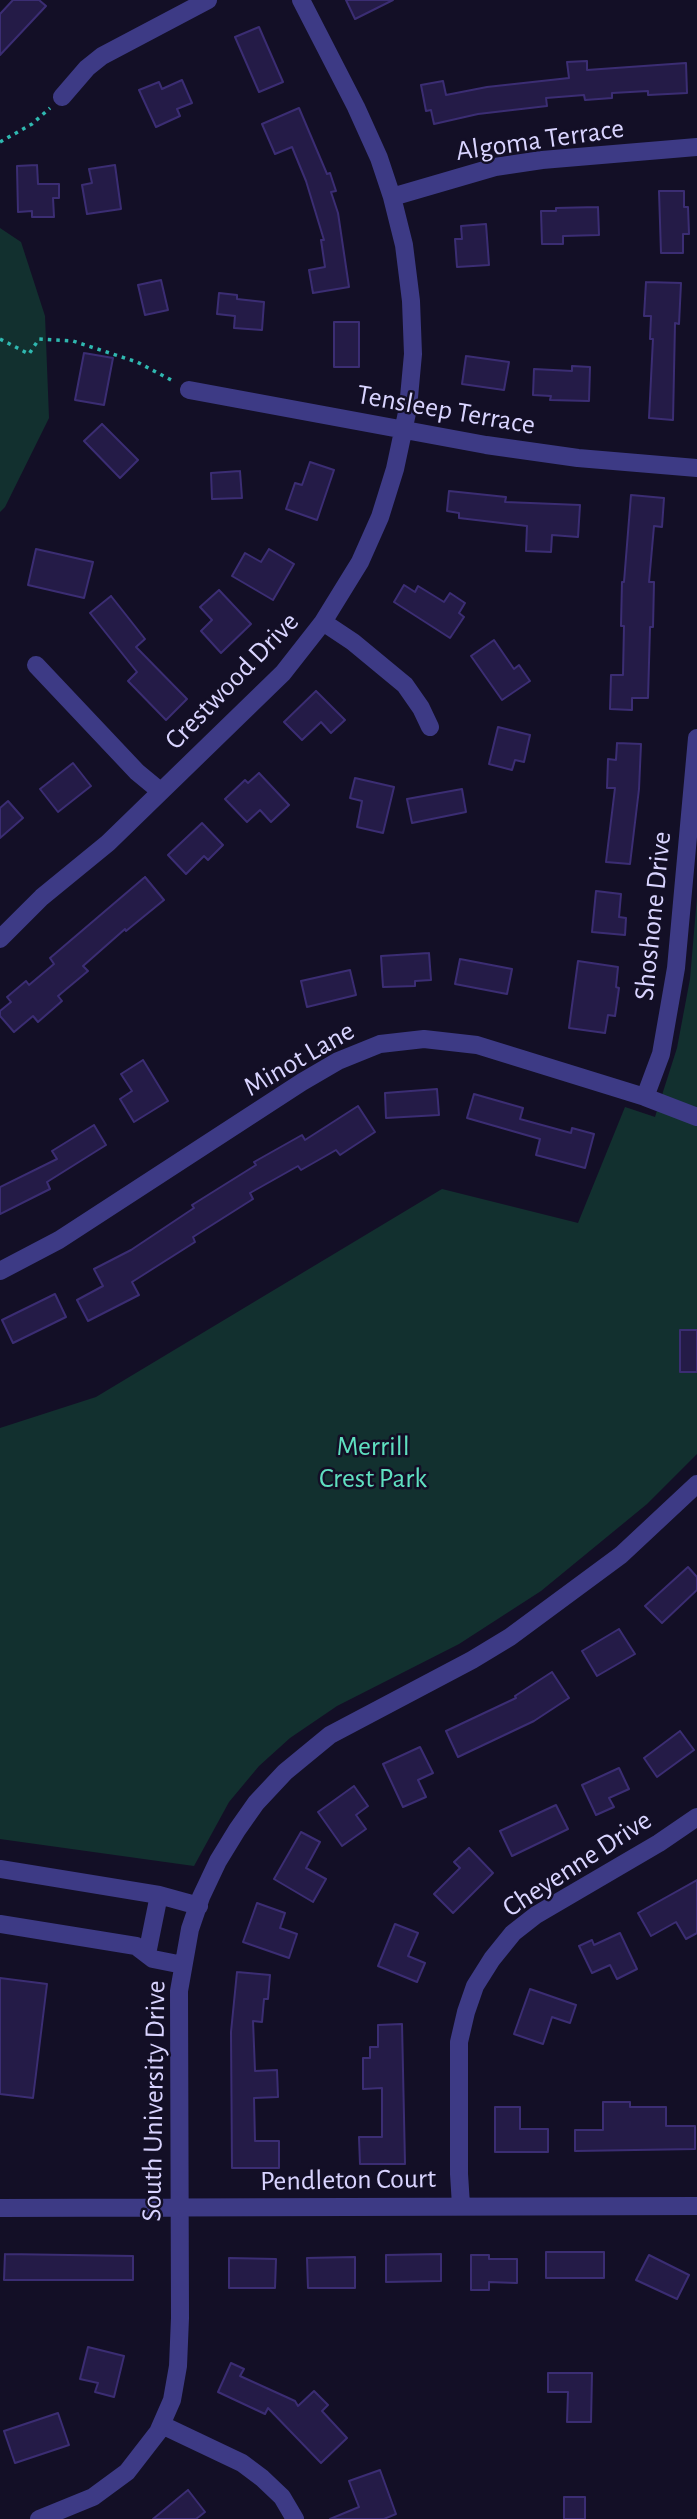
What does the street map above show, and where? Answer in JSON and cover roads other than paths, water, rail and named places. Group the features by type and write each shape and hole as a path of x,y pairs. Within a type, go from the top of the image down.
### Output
{"street":[{"path":"62,97 87,68 102,56 208,0"},
{"name":"Crestwood Drive","path":"0,939 42,897 108,843 283,673 323,622 360,562 380,517 404,430 413,354 411,300 404,245 393,197 356,107 301,0"},
{"name":"Algoma Terrace","path":"393,197 495,167 542,160 697,147"},
{"name":"Tensleep Terrace","path":"189,390 486,445 578,458 697,468"},
{"path":"323,622 353,642 405,685 430,727"},
{"path":"36,665 137,772 160,792"},
{"name":"Shoshone Drive","path":"645,1097 661,1054 677,968 697,738"},
{"name":"Minot Lane","path":"0,1271 69,1233 302,1082 338,1061 380,1044 424,1039 477,1045 645,1097 697,1117"},
{"name":"South University Drive","path":"39,2519 76,2505 107,2488 134,2464 162,2425 172,2400 178,2367 178,2015 183,1965 198,1906 218,1861 237,1830 256,1803 285,1772 330,1735 472,1660 521,1629 621,1555 697,1484"},
{"name":"Cheyenne Drive","path":"461,2205 460,2042 475,1986 513,1933 536,1915 659,1843 697,1817"},
{"path":"0,1869 159,1895 198,1906"},
{"path":"146,1954 159,1895"},
{"path":"0,1924 135,1946 153,1959 183,1965"},
{"name":"Pendleton Court","path":"0,2208 697,2206"},
{"path":"162,2425 242,2463 282,2497 295,2519"}],"park label":[{"name":"Merrill Crest Park","path":"373,1463"}]}
